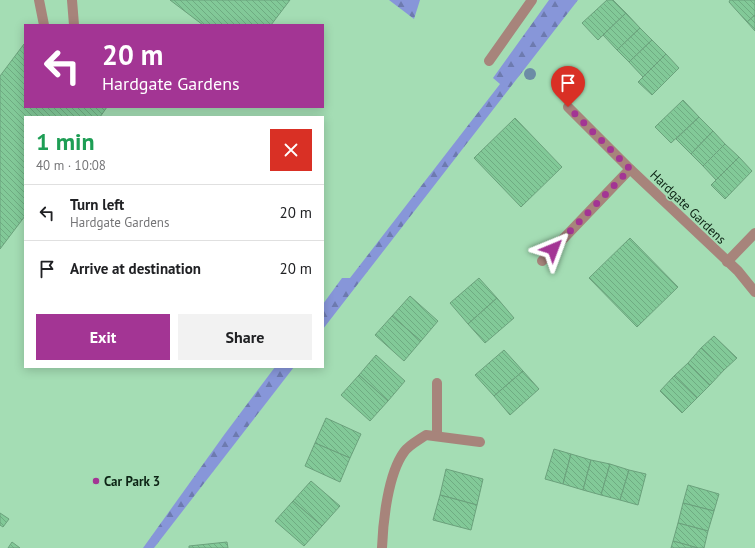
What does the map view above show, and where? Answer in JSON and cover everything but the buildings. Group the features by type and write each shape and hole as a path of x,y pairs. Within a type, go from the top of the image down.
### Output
{"street":[{"path":"39,0 44,24"},
{"path":"72,0 74,24"},
{"path":"490,61 532,0"},
{"name":"Hardgate Gardens","path":"568,107 630,169 738,272 755,292"},
{"path":"542,261 630,169"},
{"path":"727,262 755,233"},
{"path":"437,383 437,436"},
{"path":"382,548 383,532 395,467 405,450 426,435 480,442"}],"green space":[{"path":"389,0 420,0 414,19"},
{"path":"549,0 578,0 324,328 324,303 342,278 350,278 500,84 493,78"},
{"path":"274,368 293,368 154,548 143,548"}],"place":[{"name":"Car Park 3","path":"96,481"}],"route":[{"path":"553,249 630,169 568,107"}]}
